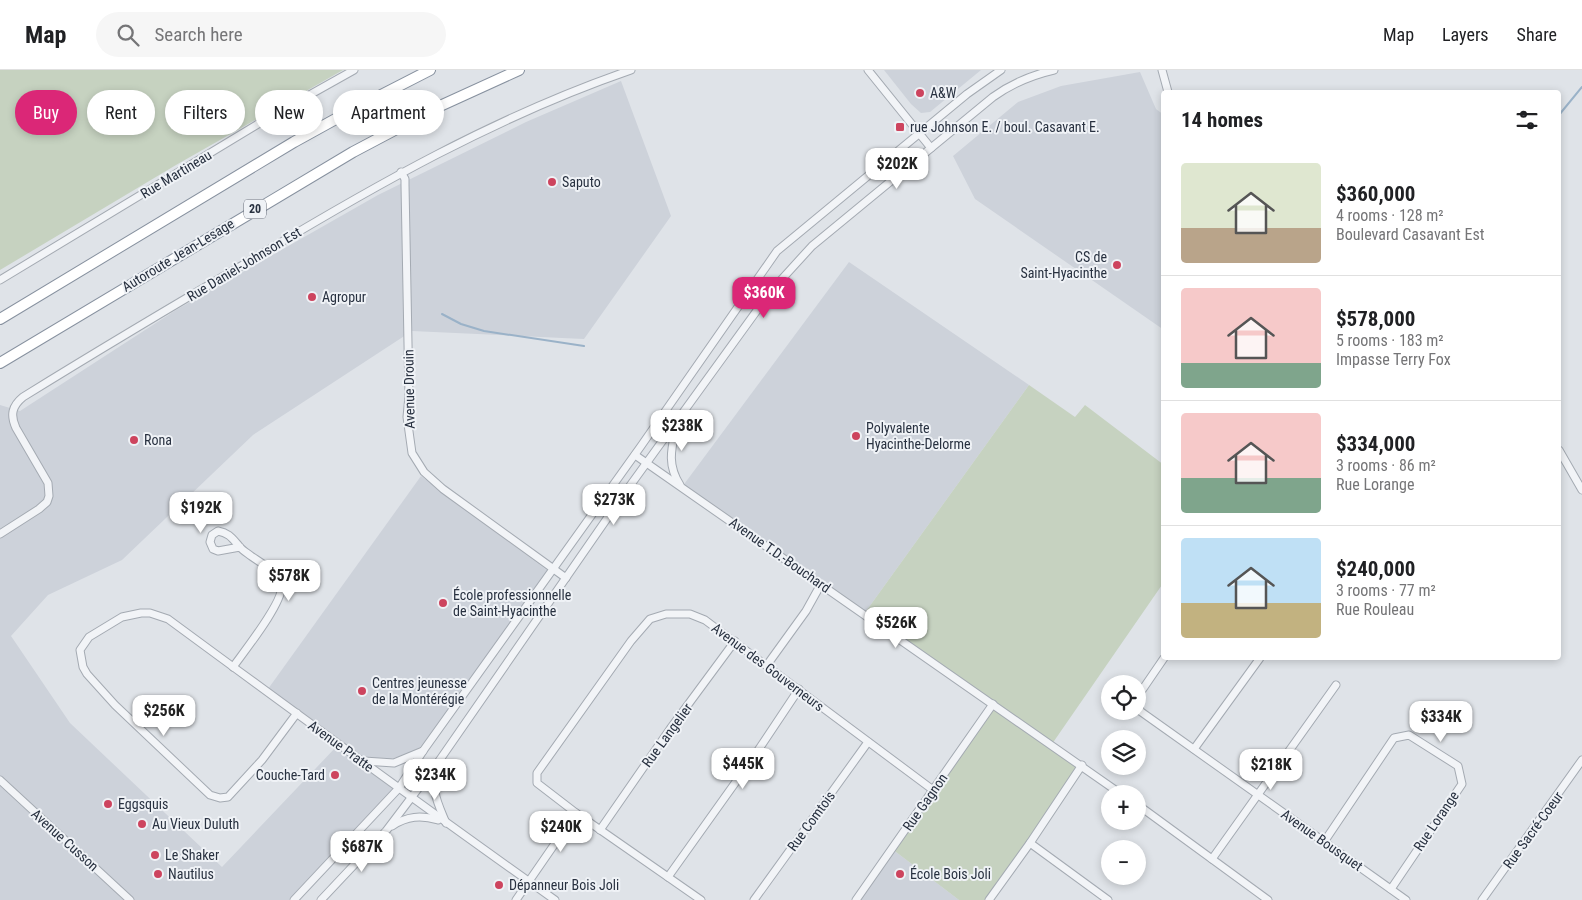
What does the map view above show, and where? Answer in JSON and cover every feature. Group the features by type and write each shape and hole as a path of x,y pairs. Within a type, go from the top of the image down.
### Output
{"highway":[{"path":"0,319 311,132 430,70"},
{"name":"Autoroute Jean-Lesage","path":"0,362 347,155 440,106 519,70"}],"street":[{"name":"Rue Martineau","path":"0,280 256,126 354,70"},
{"name":"Rue Daniel-Johnson Est","path":"0,534 38,510 47,502 49,496 48,483 14,423 13,410 20,399 318,220 402,172 517,115 576,90 631,70"},
{"path":"868,70 931,148"},
{"path":"294,900 399,788 423,751 635,455 776,251 966,94 1001,70"},
{"path":"321,900 386,831 412,798 624,494 770,291 812,246 993,97 1009,86 1035,75 1054,70"},
{"path":"1162,70 1167,90"},
{"name":"Avenue Drouin","path":"402,172 405,179 407,417 412,453 424,472 443,489 566,578"},
{"path":"678,420 670,454 673,470 682,487"},
{"path":"1561,453 1582,490"},
{"name":"Avenue T.D.-Bouchard","path":"635,455 1109,785"},
{"path":"233,667 276,606 282,591 281,583 272,572 240,547"},
{"path":"767,665 806,611 821,584"},
{"name":"Avenue Pratte","path":"297,713 262,760 228,796 220,798 210,795 115,706 87,674 83,667 80,650 89,637 122,617 150,613 168,620 297,713 363,761 446,823 555,900"},
{"name":"Avenue des Gouverneurs","path":"576,813 537,783 537,773 631,641 650,620 666,614 690,614 705,620 933,790"},
{"name":"Rue Langelier","path":"600,830 670,729 735,641"},
{"path":"1146,685 1163,660"},
{"path":"1194,749 1259,660"},
{"path":"1212,859 1336,686"},
{"path":"668,877 755,755 799,689"},
{"name":"Rue Gagnon","path":"856,900 993,704"},
{"name":"Avenue Bousquet","path":"1146,714 1406,900"},
{"name":"Rue Lorange","path":"1324,842 1394,738 1409,735 1458,766 1462,784 1391,889"},
{"name":"Rue Comtois","path":"754,900 868,742"},
{"path":"363,761 394,763 423,751"},
{"name":"Rue Sacré-Coeur","path":"1482,900 1582,760"},
{"path":"439,761 434,786 435,796 446,823"},
{"path":"989,900 1082,765"},
{"name":"Avenue Cusson","path":"0,780 130,900"},
{"path":"1146,811 1268,900"},
{"path":"516,900 576,813 701,900"},
{"path":"386,831 400,821 410,817 420,816 446,823"},
{"path":"1030,843 1108,900"}],"shaded area":[{"path":"884,70 981,70 930,112 921,113 911,104"},
{"name":"CS de Saint-Hyacinthe","path":"1140,72 1156,109 1161,113 1161,328 975,199 953,156 1018,102 1061,86"},
{"path":"621,81 671,216 584,339 412,331 253,435 122,560 48,595 11,636 70,723 222,867 336,747 393,789 289,900 0,900 0,405 20,411 176,310 378,195 526,122"},
{"name":"Polyvalente Hyacinthe-Delorme","path":"849,262 1029,385 864,614 682,487"},
{"path":"421,476 548,571 424,744 414,752 387,760 363,758 268,689"},
{"name":"École Bois Joli","path":"892,849 959,900 856,900"}],"green space":[{"path":"0,70 343,70 308,90 255,90 255,120 245,126 245,90 165,90 165,135 229,135 0,270"},
{"path":"1029,385 1075,417 1085,405 1161,463 1161,586 1052,744 1082,765 989,900 959,900 892,849 993,704 864,614"}],"waterway":[{"path":"1561,113 1582,87"},
{"path":"442,314 461,324 484,331 584,346"}],"place":[{"name":"A&W","path":"920,93"},
{"name":"rue Johnson E. / boul. Casavant E.","path":"900,127"},
{"name":"Saputo","path":"552,182"},
{"name":"CS de Saint-Hyacinthe","path":"1117,265"},
{"name":"Agropur","path":"312,297"},
{"name":"Polyvalente Hyacinthe-Delorme","path":"856,436"},
{"name":"Rona","path":"134,440"},
{"name":"École professionnelle de Saint-Hyacinthe","path":"443,603"},
{"name":"Centres jeunesse de la Montérégie","path":"362,691"},
{"name":"Couche-Tard","path":"335,775"},
{"name":"Eggsquis","path":"108,804"},
{"name":"Au Vieux Duluth","path":"142,824"},
{"name":"Le Shaker","path":"155,855"},
{"name":"Nautilus","path":"158,874"},
{"name":"École Bois Joli","path":"900,874"},
{"name":"Dépanneur Bois Joli","path":"499,885"}]}
